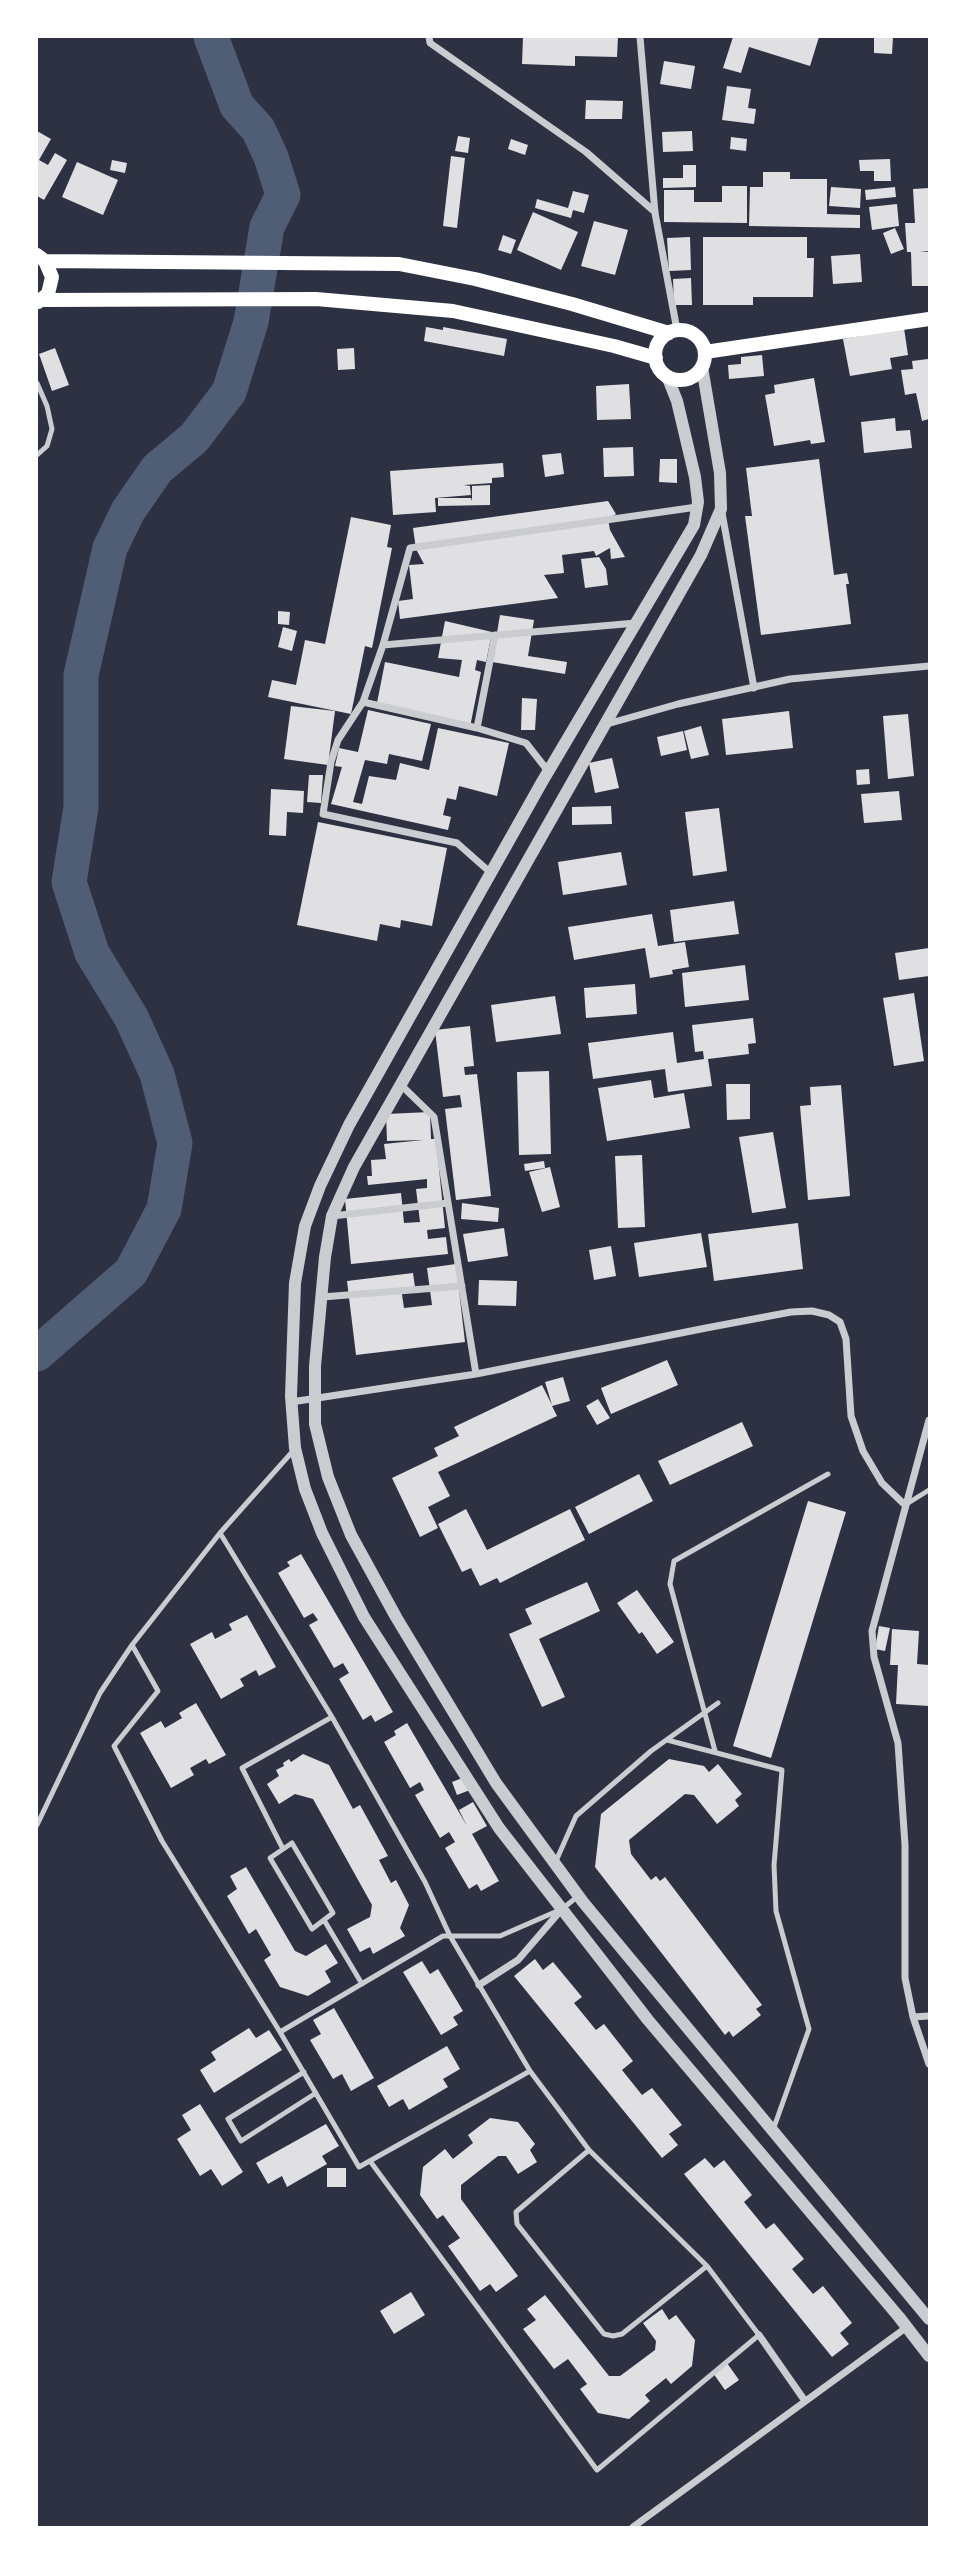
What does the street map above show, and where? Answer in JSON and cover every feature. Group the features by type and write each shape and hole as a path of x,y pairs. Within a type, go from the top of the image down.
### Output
{"main road":[{"path":"41,258 399,264 475,279 673,332 690,332 697,337 703,359"},
{"path":"39,301 48,294 52,277 41,258"},
{"path":"39,301 316,299 453,311 614,346 656,358"},
{"path":"673,332 657,345 656,358 661,370 675,379 689,378 703,359 929,319"}],"street":[{"path":"429,37 430,43 586,152 655,213"},
{"path":"640,37 655,213 673,332"},
{"path":"703,359 720,473 721,509 754,688"},
{"path":"667,376 677,401 695,477 697,507 694,525 548,771 349,1125 320,1186 305,1226 295,1283 291,1402 295,1448 305,1489 322,1533 364,1617 499,1828 648,2020 929,2356"},
{"path":"491,873 457,843 323,814 331,762 338,740 363,702 383,645 410,548 697,507"},
{"path":"721,509 701,555 354,1167 332,1216 315,1366 316,1424 328,1477 352,1535 396,1617 496,1783 579,1896 929,2319"},
{"path":"383,645 636,623"},
{"path":"477,728 495,635"},
{"path":"605,724 678,704 790,679 929,666"},
{"path":"363,702 477,728 526,743 548,771"},
{"path":"401,1085 434,1117 476,1374"},
{"path":"332,1216 449,1203"},
{"path":"322,1297 462,1286"},
{"path":"291,1402 476,1374 791,1312 812,1311 829,1315 840,1322 846,1339 850,1416 863,1451 883,1483 905,1505"},
{"path":"929,1420 872,1631 876,1669 898,1743 905,1845 905,1978 913,2017 929,2064"},
{"path":"479,1985 519,1959 562,1909"},
{"path":"913,2017 929,2015"},
{"path":"632,2527 907,2327"},
{"path":"759,2335 805,2402"}],"lane":[{"path":"37,383 47,405 52,429 47,446 37,455"},
{"path":"37,1825 100,1693 132,1645 219,1533 295,1448"},
{"path":"715,1751 670,1584 674,1561 828,1474"},
{"path":"905,1505 929,1490"},
{"path":"219,1533 332,1717 425,1882 450,1936 530,2071 589,2150 707,2266 759,2335 597,2470 370,2161"},
{"path":"132,1645 158,1691 114,1746 162,1841 281,2032 359,2167 530,2071"},
{"path":"555,1863 576,1816 667,1740 718,1703"},
{"path":"283,1849 252,1793 242,1768 332,1717"},
{"path":"667,1740 782,1770 774,1865 776,1910 809,2029 773,2130"},
{"path":"292,1843 334,1913 312,1929 270,1858 283,1849 292,1843"},
{"path":"281,2032 443,1936 500,1936 562,1909 579,1896"},
{"path":"324,1920 362,1984"},
{"path":"304,2072 228,2119 241,2141 316,2093"},
{"path":"589,2150 516,2212 517,2224 604,2334 622,2334 707,2266"}],"building":[{"path":"523,37 618,37 617,57 575,56 575,66 522,64"},
{"path":"733,37 819,37 810,66 749,47 741,73 723,68"},
{"path":"874,37 893,37 892,54 874,53"},
{"path":"664,61 695,66 691,89 660,84"},
{"path":"727,86 751,89 748,108 756,109 754,124 722,120"},
{"path":"586,100 623,101 622,119 585,119"},
{"path":"37,131 51,139 39,160 48,165 55,153 67,160 44,200 37,196"},
{"path":"692,131 693,151 663,152 662,132"},
{"path":"458,136 470,138 468,153 455,151"},
{"path":"731,137 747,139 746,151 730,149"},
{"path":"511,139 528,145 525,155 508,149"},
{"path":"451,156 465,158 457,228 443,226"},
{"path":"890,159 891,181 874,181 874,171 860,171 859,160"},
{"path":"112,160 127,163 125,173 110,170"},
{"path":"77,162 118,180 103,215 62,197"},
{"path":"683,165 696,165 696,187 663,188 663,178 683,178"},
{"path":"763,172 790,172 790,179 827,179 827,214 860,215 860,228 749,226 750,187 763,187"},
{"path":"722,186 747,186 747,223 664,222 664,190 694,190 694,202 722,202"},
{"path":"831,187 861,189 860,208 829,206"},
{"path":"895,187 896,197 866,200 865,190"},
{"path":"929,188 929,251 920,252 929,252 929,286 912,286 911,252 907,252 905,223 915,223 913,189"},
{"path":"573,191 589,195 584,213 573,210 571,218 535,208 537,199 568,208"},
{"path":"897,204 899,226 872,230 869,207"},
{"path":"533,212 578,232 561,270 517,250"},
{"path":"594,221 628,230 615,275 581,266"},
{"path":"895,228 904,249 891,254 883,233"},
{"path":"503,235 516,240 511,254 498,250"},
{"path":"690,237 691,270 669,271 667,238"},
{"path":"703,237 807,237 807,258 814,258 813,297 753,297 753,305 703,305"},
{"path":"860,254 862,282 833,284 831,256"},
{"path":"691,278 692,305 674,305 673,279"},
{"path":"426,327 443,330 443,327 507,339 504,356 424,341"},
{"path":"904,328 908,355 890,358 892,369 850,376 843,339"},
{"path":"55,348 69,385 52,391 39,354"},
{"path":"354,348 355,369 338,370 337,349"},
{"path":"762,355 764,376 729,379 728,365 741,364 741,357"},
{"path":"928,359 929,419 922,421 916,393 905,395 901,370 913,369 912,361"},
{"path":"814,378 825,442 811,444 810,440 774,446 765,395 775,393 774,385"},
{"path":"629,384 631,419 597,420 596,386"},
{"path":"895,418 896,431 910,430 912,448 864,453 861,422"},
{"path":"633,447 634,476 604,477 603,448"},
{"path":"561,453 564,474 545,477 542,455"},
{"path":"660,459 677,459 677,483 659,482"},
{"path":"819,459 834,575 847,573 851,624 761,635 745,516 752,516 746,468"},
{"path":"503,463 504,477 492,478 492,483 464,485 470,486 471,495 435,498 436,512 393,515 390,471"},
{"path":"490,485 490,505 438,506 438,498 471,498 472,501 472,486"},
{"path":"608,501 616,514 608,519 610,530 625,557 611,559 610,548 596,556 594,551 562,555 564,573 544,575 558,598 400,619 398,601 413,599 409,565 424,564 416,549 413,528"},
{"path":"351,517 391,525 387,547 392,548 372,648 365,646 351,714 268,697 272,680 296,685 305,640 325,644"},
{"path":"599,557 606,569 608,585 585,588 581,559"},
{"path":"278,611 290,612 289,625 278,624"},
{"path":"500,615 534,620 528,656 567,662 565,674 492,662"},
{"path":"445,621 492,632 486,662 477,660 475,670 481,672 470,727 376,708 385,662 459,677 462,660 438,658"},
{"path":"283,627 297,631 292,651 278,647"},
{"path":"522,698 537,699 535,730 521,730"},
{"path":"291,706 335,711 328,765 284,759"},
{"path":"368,710 431,724 422,761 389,754 387,764 365,760 353,802 362,804 369,776 396,780 400,763 429,770 438,728 509,743 497,796 459,786 456,800 447,798 443,815 451,817 448,830 331,804 342,767 335,766 339,748 358,752"},
{"path":"789,711 793,748 726,755 722,719"},
{"path":"908,714 914,776 888,779 883,716"},
{"path":"701,726 709,755 691,759 684,731"},
{"path":"683,731 687,750 661,756 657,737"},
{"path":"612,758 619,788 595,793 589,763"},
{"path":"869,769 870,784 857,785 856,770"},
{"path":"309,775 323,775 321,803 307,802"},
{"path":"271,789 304,791 303,813 287,812 286,836 269,835"},
{"path":"899,791 902,820 864,823 861,794"},
{"path":"611,806 612,824 572,825 572,807"},
{"path":"719,808 727,871 693,876 685,812"},
{"path":"318,822 447,848 432,926 401,920 400,928 380,924 377,941 297,925"},
{"path":"621,852 627,885 563,895 558,862"},
{"path":"734,901 739,934 674,942 670,910"},
{"path":"652,914 658,946 685,942 689,967 672,970 673,974 650,978 645,948 574,960 568,927"},
{"path":"929,948 929,976 899,980 895,953"},
{"path":"745,965 749,1000 685,1007 682,973"},
{"path":"635,984 637,1014 586,1018 584,988"},
{"path":"914,993 924,1061 894,1066 883,998"},
{"path":"555,996 561,1034 496,1042 491,1005"},
{"path":"753,1018 756,1043 748,1044 749,1054 708,1059 712,1086 668,1092 665,1069 593,1079 588,1043 673,1032 677,1063 704,1059 703,1051 695,1052 692,1025"},
{"path":"470,1026 474,1066 464,1067 465,1075 477,1074 491,1196 456,1200 445,1109 462,1107 460,1095 443,1097 435,1030"},
{"path":"549,1071 551,1154 519,1155 517,1072"},
{"path":"651,1080 654,1098 684,1093 690,1128 607,1141 598,1088"},
{"path":"726,1084 750,1084 750,1119 727,1120"},
{"path":"841,1085 850,1196 808,1200 800,1106 811,1105 810,1087"},
{"path":"430,1112 431,1139 436,1139 445,1228 427,1230 428,1239 446,1237 448,1254 351,1264 345,1199 401,1193 404,1223 420,1222 416,1189 427,1188 427,1179 368,1185 367,1176 372,1176 371,1160 386,1159 384,1144 423,1140 387,1141 386,1114"},
{"path":"773,1132 786,1208 752,1213 739,1137"},
{"path":"642,1155 645,1227 618,1228 615,1156"},
{"path":"544,1161 545,1168 525,1171 524,1164"},
{"path":"550,1167 560,1207 542,1212 529,1172"},
{"path":"462,1203 499,1208 498,1222 461,1219"},
{"path":"798,1223 803,1269 714,1281 708,1234"},
{"path":"504,1228 508,1256 468,1262 463,1234"},
{"path":"701,1233 707,1267 639,1277 634,1243"},
{"path":"611,1246 616,1276 594,1280 589,1250"},
{"path":"456,1264 465,1342 356,1355 347,1281 413,1273 415,1287 401,1288 404,1308 432,1305 427,1268"},
{"path":"479,1280 517,1281 516,1306 478,1305"},
{"path":"667,1360 678,1385 611,1414 601,1388"},
{"path":"563,1377 570,1401 552,1406 557,1416 438,1472 450,1496 428,1507 438,1528 420,1537 392,1478 438,1456 434,1448 459,1436 454,1427 542,1385 552,1405 545,1382"},
{"path":"598,1399 610,1418 597,1425 586,1406"},
{"path":"742,1422 753,1446 670,1485 658,1461"},
{"path":"639,1474 653,1501 589,1534 575,1507"},
{"path":"808,1501 846,1512 771,1758 733,1746"},
{"path":"466,1509 487,1550 570,1509 585,1540 500,1583 497,1578 480,1586 471,1568 462,1572 438,1524"},
{"path":"301,1554 393,1712 375,1722 371,1715 363,1720 339,1679 349,1673 343,1663 334,1668 309,1625 318,1620 313,1613 304,1618 278,1573 290,1566 287,1562"},
{"path":"587,1582 600,1611 539,1639 565,1697 542,1707 509,1634 532,1624 525,1609"},
{"path":"637,1590 674,1642 657,1654 617,1603"},
{"path":"247,1615 276,1667 259,1676 256,1670 240,1679 244,1686 221,1699 190,1644 212,1632 215,1639 232,1630 229,1624"},
{"path":"879,1626 890,1628 885,1651 875,1649"},
{"path":"892,1629 919,1631 917,1664 929,1665 929,1706 896,1704 898,1665 890,1665"},
{"path":"196,1703 226,1755 209,1764 206,1759 190,1768 194,1775 171,1788 140,1733 161,1721 165,1728 182,1718 179,1713"},
{"path":"407,1723 467,1826 459,1810 473,1802 487,1826 472,1834 499,1881 481,1891 477,1884 469,1889 445,1848 455,1842 449,1832 440,1838 415,1795 424,1790 420,1782 410,1788 384,1742 396,1735 394,1731"},
{"path":"303,1754 329,1765 353,1809 360,1805 388,1856 379,1860 391,1883 396,1880 409,1905 400,1928 405,1936 373,1954 370,1947 360,1952 347,1929 370,1917 372,1905 313,1799 295,1794 279,1804 267,1784 279,1776 276,1770 284,1766 283,1763 289,1759 291,1762"},
{"path":"669,1759 704,1766 709,1772 718,1764 742,1794 735,1800 739,1806 717,1824 694,1795 685,1794 629,1840 631,1854 651,1880 656,1876 660,1881 665,1877 762,2005 756,2009 761,2015 733,2037 729,2031 725,2035 595,1867 601,1814"},
{"path":"465,1777 470,1790 457,1795 452,1782"},
{"path":"246,1867 295,1951 306,1956 326,1944 338,1963 325,1971 331,1982 308,1996 280,1987 264,1960 271,1955 256,1929 249,1934 227,1896 237,1889 230,1876"},
{"path":"535,1959 543,1970 553,1962 582,1997 574,2003 596,2030 604,2024 633,2061 622,2070 642,2095 652,2088 682,2125 669,2134 678,2145 662,2158 514,1976"},
{"path":"422,1961 430,1974 438,1969 463,2011 453,2017 458,2025 441,2035 403,1972"},
{"path":"334,2008 374,2078 351,2091 342,2074 333,2079 310,2040 321,2034 313,2020"},
{"path":"249,2028 256,2038 269,2030 282,2050 214,2093 200,2070 216,2060 211,2052"},
{"path":"447,2046 460,2069 443,2079 448,2087 409,2110 403,2099 389,2107 377,2086"},
{"path":"200,2104 243,2172 222,2186 211,2169 200,2176 177,2139 191,2130 182,2115"},
{"path":"490,2118 518,2122 535,2144 530,2150 537,2162 518,2174 506,2156 498,2156 461,2185 461,2199 518,2276 496,2292 490,2284 480,2291 448,2246 460,2238 443,2215 437,2219 420,2195 423,2167 445,2149 453,2159 473,2143 468,2135"},
{"path":"326,2124 339,2146 322,2156 327,2164 287,2187 282,2176 268,2184 256,2163"},
{"path":"705,2158 714,2168 724,2160 752,2195 744,2202 766,2229 774,2223 804,2259 792,2269 813,2294 823,2286 852,2323 840,2333 849,2344 832,2357 684,2174"},
{"path":"327,2168 346,2168 346,2187 327,2187"},
{"path":"411,2292 425,2315 394,2334 380,2311"},
{"path":"545,2295 609,2376 620,2376 655,2350 656,2341 643,2323 662,2309 669,2320 676,2315 695,2340 692,2366 671,2384 666,2378 645,2395 650,2401 629,2419 598,2413 580,2389 587,2384 568,2359 554,2369 523,2329 536,2320 527,2309"},
{"path":"727,2363 739,2380 725,2390 713,2373"}],"waterway":[{"path":"37,1354 131,1272 164,1209 175,1143 157,1074 131,1017 92,953 69,882 81,807 81,675 110,548 128,511 157,469 194,438 229,392 251,322 267,227 283,195 271,157 258,129 237,106 211,37"}]}
